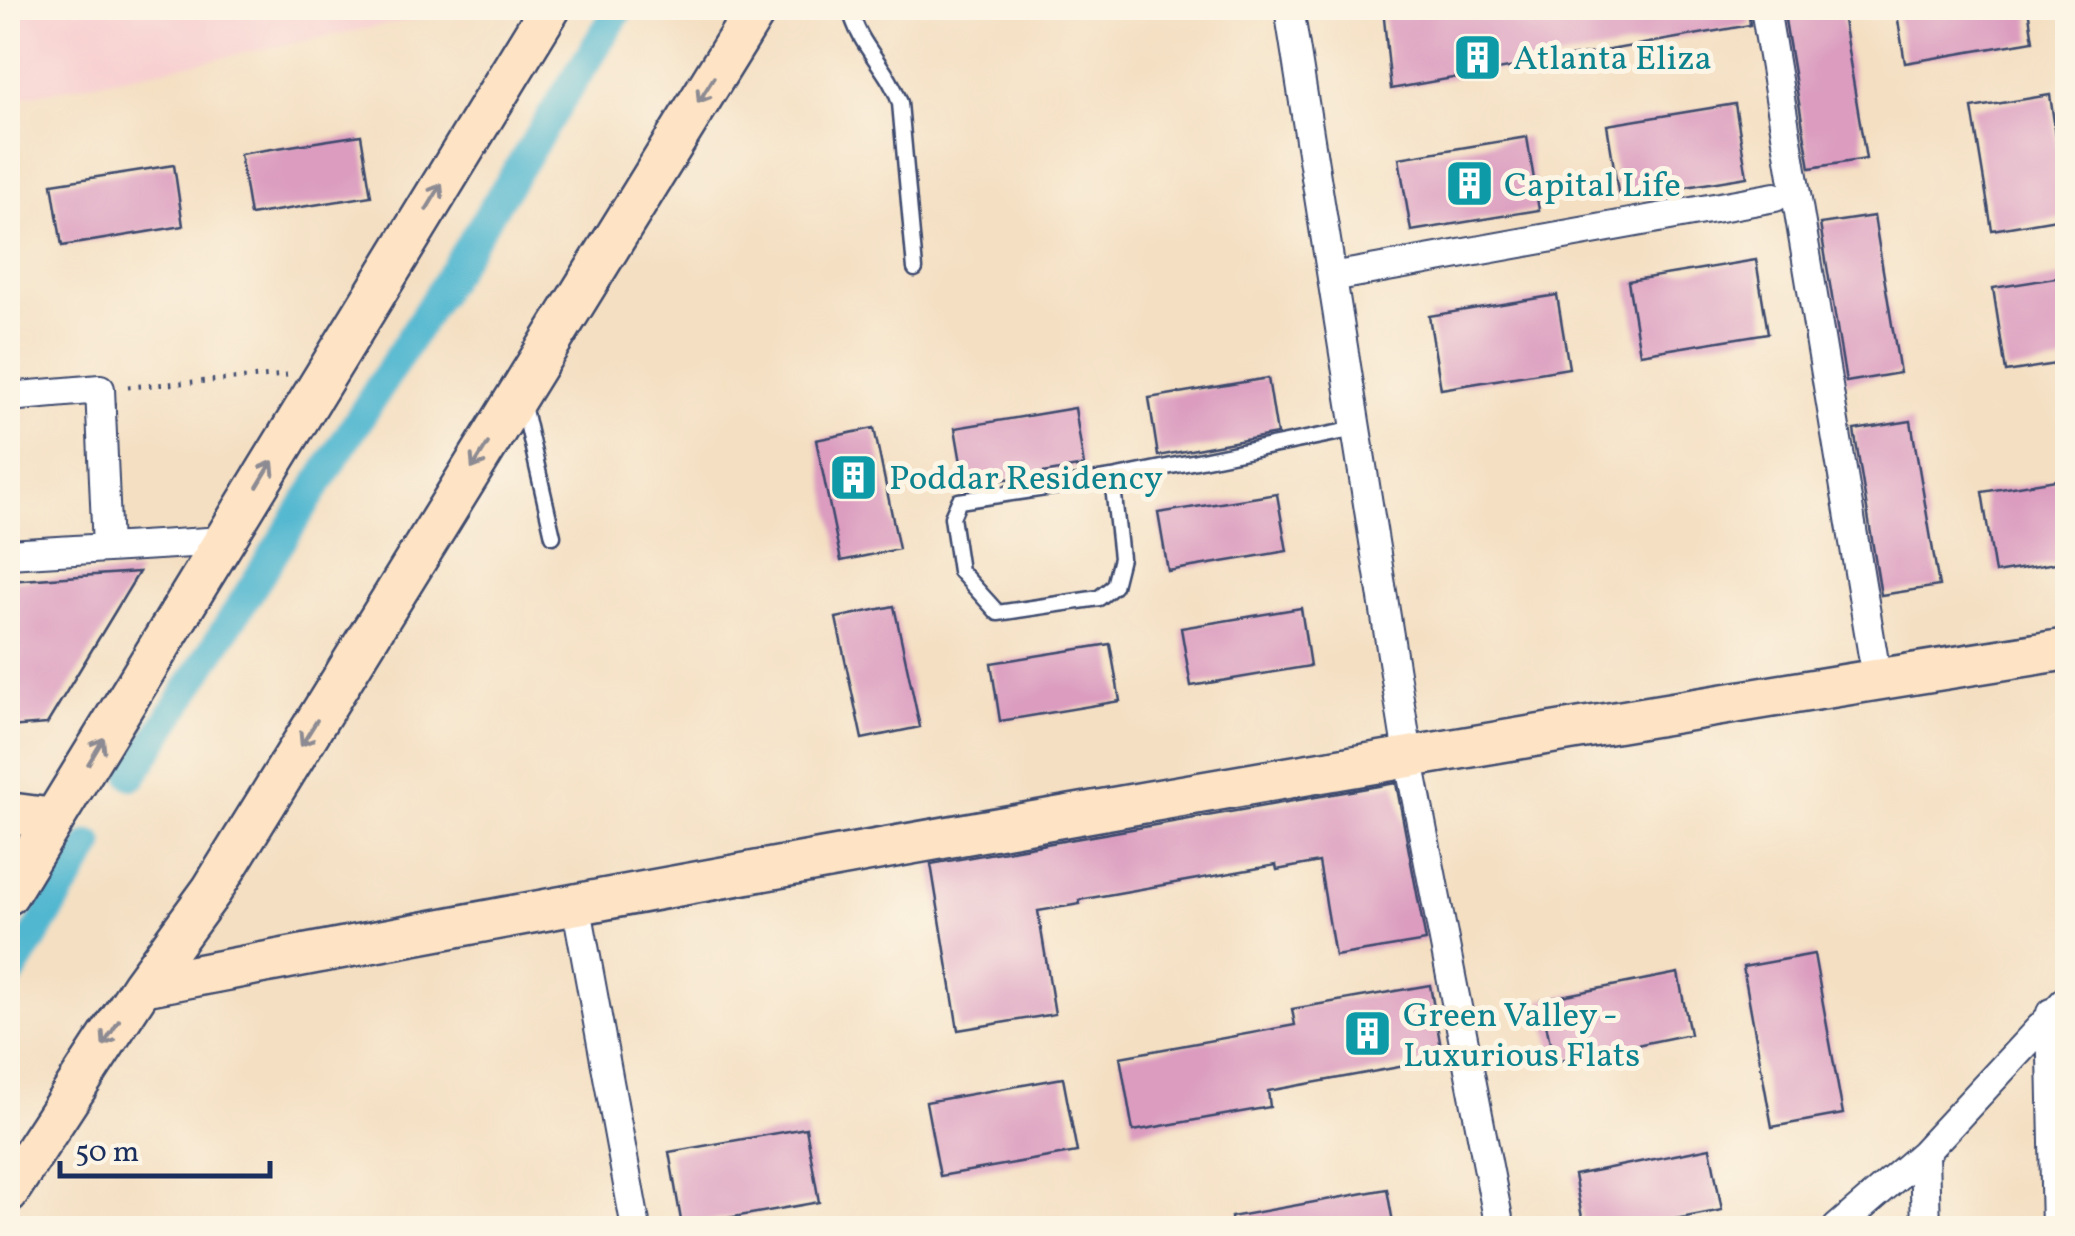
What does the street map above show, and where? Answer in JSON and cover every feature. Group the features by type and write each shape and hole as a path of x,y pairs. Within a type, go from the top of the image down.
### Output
{"street":[{"path":"8,894 550,8"},
{"path":"8,1192 142,986 212,890 758,8"},
{"path":"1289,8 1408,755 1500,1228"},
{"path":"1765,8 1877,680"},
{"path":"1332,277 1775,197"},
{"path":"8,397 100,389 107,548"},
{"path":"8,554 224,541"},
{"path":"142,986 576,902 1408,755 2068,650"},
{"path":"8,813 54,819"},
{"path":"576,902 636,1228"},
{"path":"2056,1228 2060,1005"},
{"path":"1837,1228 1924,1153 2060,1005"},
{"path":"1924,1153 1926,1228"}],"lane":[{"path":"850,8 855,30 870,57 893,82 900,102 915,269"},
{"path":"520,392 553,536"},
{"path":"1112,478 1120,558 1114,586 1099,598 998,613 960,571 952,517 959,501 1112,478 1356,429"}],"path":[{"path":"100,389 327,372"}],"shaded area":[{"path":"8,8 472,8 8,100"}],"building":[{"name":"Atlanta Eliza","path":"1383,8 1748,8 1750,25 1391,89"},
{"path":"1783,8 1841,8 1866,159 1810,168"},
{"path":"1896,8 2028,8 2033,41 1905,63"},
{"path":"2050,95 2068,217 1992,230 1972,108"},
{"path":"1735,104 1747,177 1619,198 1607,125"},
{"path":"361,135 371,196 250,215 240,154"},
{"name":"Capital Life","path":"1527,137 1539,210 1411,231 1399,158"},
{"path":"174,165 183,226 62,246 52,184"},
{"path":"1874,216 1900,373 1846,382 1820,224"},
{"path":"1756,260 1768,333 1640,354 1628,281"},
{"path":"2068,276 2068,362 2006,372 1993,288"},
{"path":"1557,295 1569,368 1441,389 1429,316"},
{"path":"1268,378 1277,434 1158,456 1149,398"},
{"path":"1075,408 1084,466 965,486 955,428"},
{"path":"1911,421 1939,586 1881,595 1854,430"},
{"name":"Poddar Residency","path":"874,428 899,549 841,561 816,440"},
{"path":"2068,478 2068,561 1995,573 1982,492"},
{"path":"1277,494 1287,551 1168,571 1158,513"},
{"path":"139,572 47,724 8,727 8,581"},
{"path":"894,606 920,727 862,739 836,618"},
{"path":"1301,608 1310,666 1191,686 1181,628"},
{"path":"1110,644 1120,701 1000,721 991,663"},
{"path":"1396,783 1426,941 1335,956 1319,862 1277,870 1276,865 1079,900 1080,904 1038,911 1055,1014 958,1030 931,864"},
{"path":"1814,954 1843,1114 1772,1127 1743,967"},
{"path":"1678,973 1690,1034 1554,1062 1541,1000"},
{"path":"1430,985 1443,1059 1268,1091 1270,1107 1133,1131 1120,1057 1295,1025 1292,1009"},
{"path":"1063,1078 1077,1152 940,1176 926,1102"},
{"path":"806,1128 819,1202 682,1226 669,1152"},
{"path":"1710,1148 1722,1210 1629,1228 1584,1228 1574,1175"},
{"path":"1387,1189 1394,1228 1232,1228 1231,1217"}],"waterway":[{"path":"133,775 620,8"},
{"path":"8,979 90,845"}],"place":[{"name":"Atlanta Eliza","path":"1478,57"},
{"name":"Capital Life","path":"1469,184"},
{"name":"Poddar Residency","path":"854,477"},
{"name":"Green Valley - Luxurious Flats","path":"1368,1034"}]}
